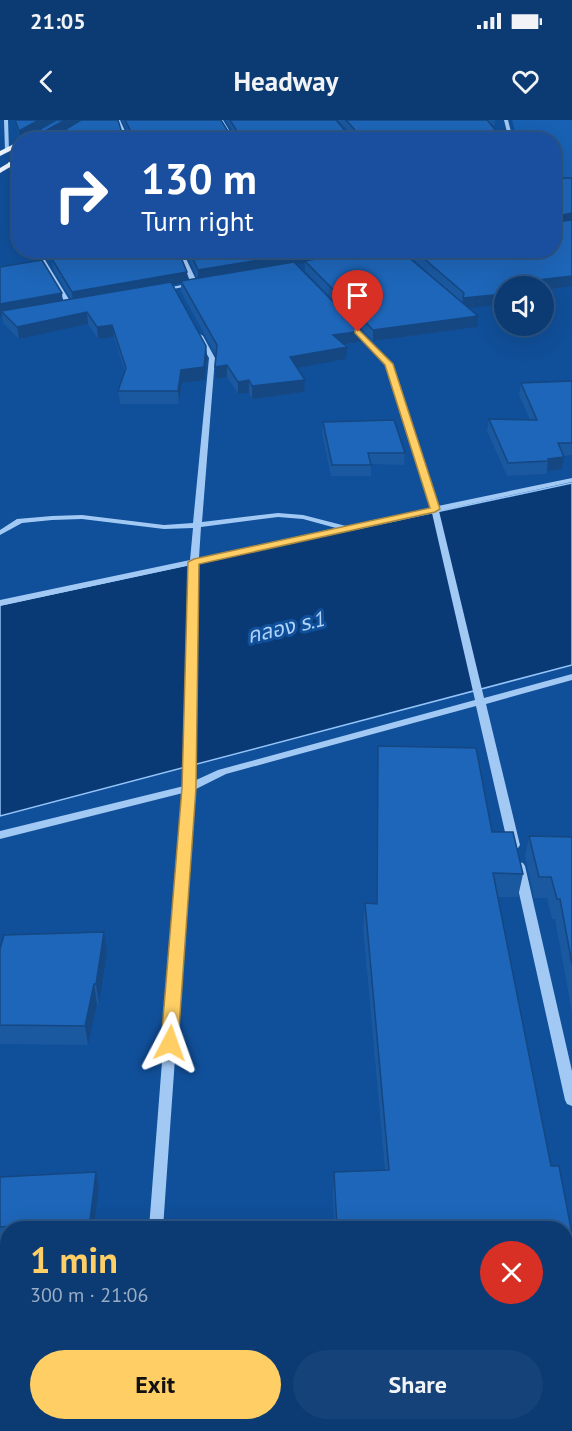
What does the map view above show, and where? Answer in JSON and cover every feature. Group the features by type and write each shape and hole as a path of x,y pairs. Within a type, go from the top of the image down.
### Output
{"main road":[{"path":"0,154 12,148"},
{"path":"0,171 10,164"}],"street":[{"path":"6,120 8,150"},
{"path":"10,164 12,170"},
{"path":"41,258 70,306"},
{"path":"182,258 194,284"},
{"path":"318,258 321,263"},
{"path":"312,264 332,261"},
{"path":"151,292 205,282"},
{"path":"174,288 179,298"},
{"path":"58,309 81,304"},
{"path":"342,315 389,364 435,509 476,685 482,701 572,1100"},
{"path":"157,1221 189,788 194,562 212,358 195,328"},
{"path":"0,603 572,480"},
{"path":"0,533 20,521 52,518 82,517 164,527 278,514 303,517 347,529"},
{"path":"0,835 189,788 222,772 572,677"}],"shaded area":[{"path":"512,120 572,120 572,188 561,189 561,132 515,132"}],"water":[{"name":"คลอง ร.1","path":"572,483 572,665 0,816 0,605"}],"building":[{"path":"15,120 39,120 19,131"},
{"path":"56,120 65,120 46,132 35,132"},
{"path":"81,120 118,120 122,132 61,132"},
{"path":"125,120 221,120 228,132 131,132"},
{"path":"230,120 336,120 346,132 236,132"},
{"path":"346,120 487,120 497,132 355,132"},
{"path":"561,178 572,178 572,213 561,215"},
{"path":"572,220 572,276 554,278 554,276 494,276 494,295 463,298 464,293 423,258 561,258 561,221"},
{"path":"181,258 187,272 72,292 52,259"},
{"path":"193,258 271,258 198,270"},
{"path":"322,258 409,258 478,316 373,330 305,261"},
{"path":"42,260 62,293 0,304 0,267"},
{"path":"294,262 362,331 333,335 347,347 290,357 305,380 252,386 249,380 238,382 227,365 215,367 217,345 181,281"},
{"path":"171,282 206,346 204,367 181,370 178,391 118,391 126,368 112,325 97,327 87,312 17,327 1,311"},
{"path":"572,381 572,443 558,443 564,457 548,459 548,461 508,463 489,419 537,420 521,383"},
{"path":"394,420 405,453 368,453 371,465 332,465 323,422"},
{"path":"378,746 476,748 492,832 513,832 523,874 493,873 551,1166 559,1166 570,1221 337,1221 334,1172 389,1170 365,903 377,904"},
{"path":"529,836 572,837 572,964 560,899 557,899 551,877 539,877"},
{"path":"104,932 96,984 94,984 85,1026 0,1025 0,949 4,935"},
{"path":"96,1172 90,1220 0,1221 0,1177"}],"route":[{"path":"170,1043 189,788 194,562 435,509 389,364 358,332"}]}
